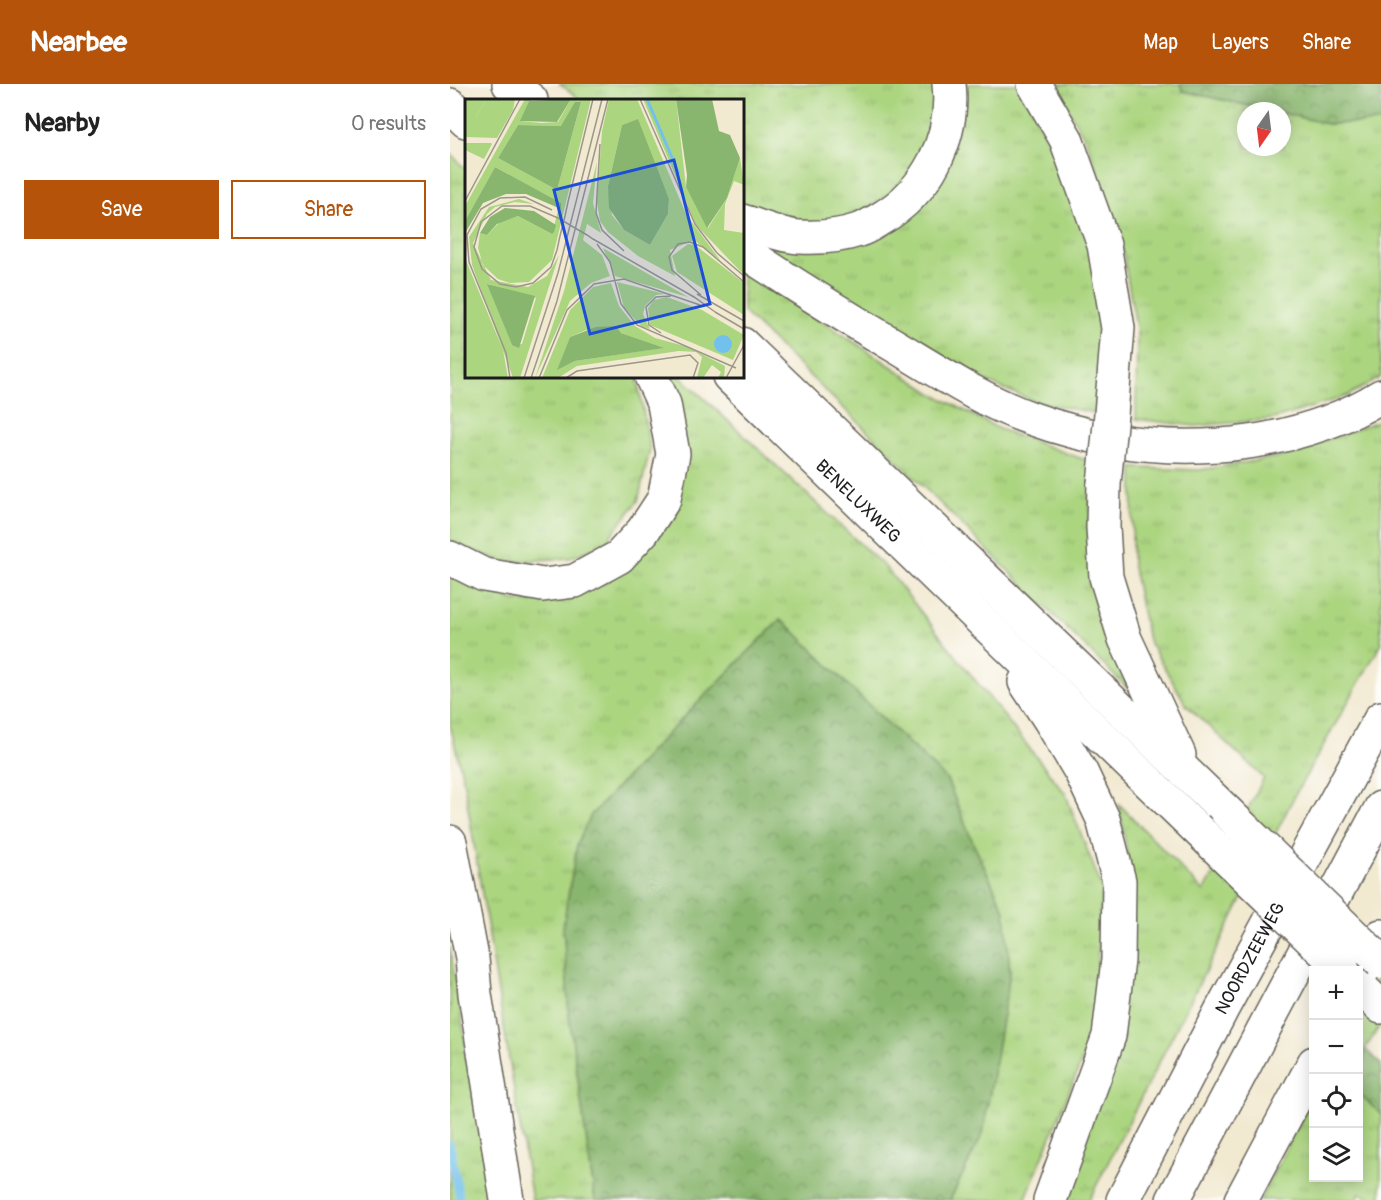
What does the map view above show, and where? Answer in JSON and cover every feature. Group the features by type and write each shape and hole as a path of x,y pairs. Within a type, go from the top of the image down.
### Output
{"highway":[{"path":"486,84 499,99"},
{"path":"509,84 530,99"},
{"path":"744,222 767,230 799,237 832,236 861,230 896,210 926,177 938,154 947,130 951,103 949,84"},
{"path":"1034,84 1066,139 1104,245 1118,328 1104,484 1103,527 1107,577 1125,639 1186,770"},
{"path":"744,251 855,322 962,386 1032,419 1097,438 1155,446 1210,447 1266,439 1311,428 1355,412 1381,396"},
{"path":"744,346 1186,770 1381,962"},
{"path":"450,558 484,575 543,585 575,581 619,556 643,531 664,499 673,454 664,404 652,378"},
{"name":"BENELUXWEG","path":"731,378 987,626"},
{"path":"987,626 1339,966"},
{"path":"987,626 1050,720 1081,772 1103,819 1119,881 1118,960 1109,1036 1050,1200"},
{"name":"NOORDZEEWEG","path":"1123,1200 1222,1009 1381,718"},
{"path":"1173,1200 1381,808"},
{"path":"450,842 472,958 475,994 507,1200"},
{"path":"1363,971 1381,936"},
{"path":"1363,989 1381,1007"},
{"path":"1241,1200 1309,1072"}],"green space":[{"path":"560,84 938,84 935,132 914,171 893,193 853,216 811,226 744,208 744,99 580,99"},
{"path":"960,84 1019,84 1085,212 1099,284 1101,357 1095,413 1034,401 965,373 824,286 762,242 895,228"},
{"path":"1054,84 1180,84 1183,91 1237,103 1237,156 1291,156 1291,115 1328,124 1381,122 1381,377 1347,396 1274,419 1195,426 1136,419 1137,332 1120,236 1087,142"},
{"path":"1180,84 1381,84 1381,122 1328,124 1291,115 1291,102 1237,103 1183,91"},
{"path":"450,153 465,169 465,378 637,378 650,449 638,501 604,544 569,558 506,562 454,543 450,539"},
{"path":"744,270 932,393 999,429 1091,462 1089,538 1098,613 1129,690 857,421 744,313"},
{"path":"664,378 682,378 886,568 1065,793 1102,888 1093,1033 1025,1200 950,1200 983,1133 1010,972 1005,911 947,780 790,627 780,620 591,815 569,1016 595,1200 532,1200 464,783 450,725 450,576 514,601 559,600 608,581 665,520"},
{"path":"1381,420 1381,644 1295,795 1089,1200 1064,1200 1130,872 1119,804 1204,892 1264,778 1187,706 1148,640 1132,563 1133,468 1200,470 1279,457"},
{"path":"780,620 790,627 947,780 1005,911 1010,972 983,1133 950,1200 595,1200 569,1016 563,925 577,845 591,815"},
{"path":"450,947 491,1200 450,1200"},
{"path":"1381,969 1381,1024 1365,1049 1363,1064 1363,1020 1363,1003"},
{"path":"1365,1049 1381,1064 1381,1114 1363,1098"},
{"path":"1363,1098 1381,1114 1381,1200 1374,1200 1360,1194 1356,1200 1260,1200 1309,1104 1309,1182 1363,1182"}],"waterway":[{"path":"450,1145 460,1200"}]}
